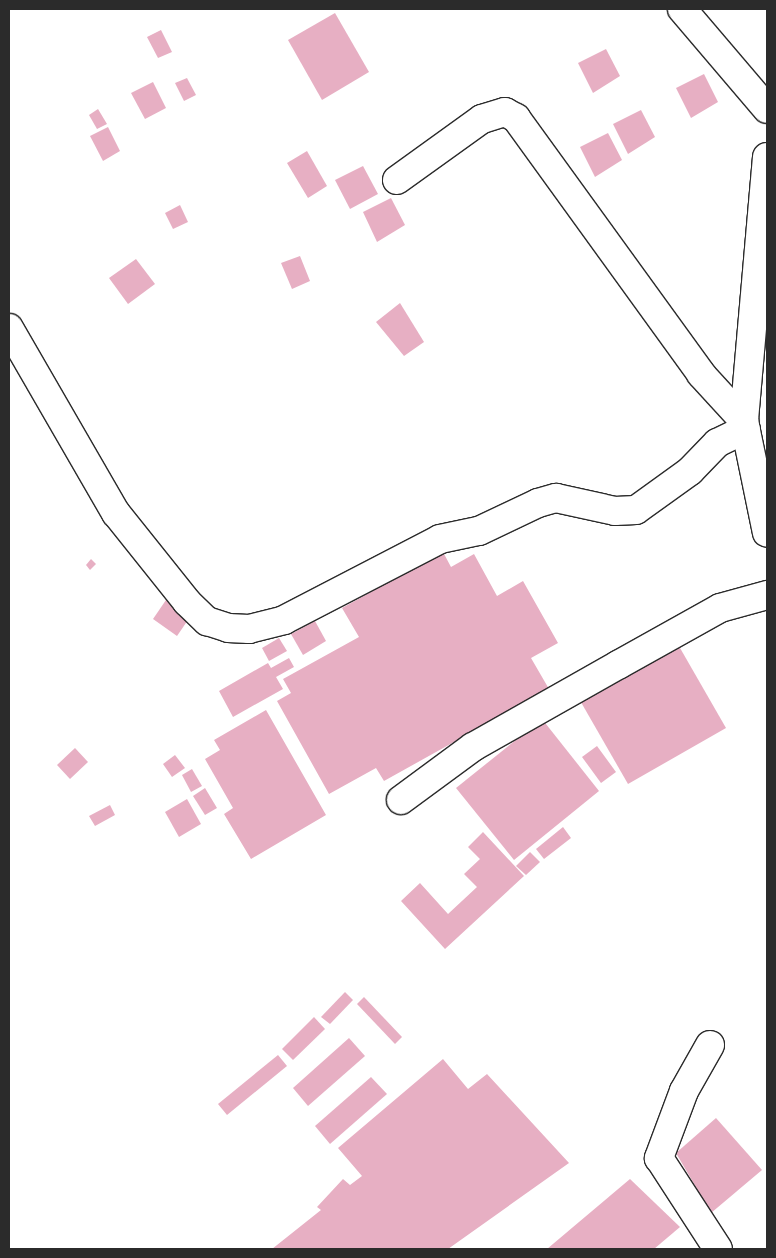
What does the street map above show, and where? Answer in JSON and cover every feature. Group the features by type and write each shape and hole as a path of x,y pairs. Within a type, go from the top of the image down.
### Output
{"street":[{"path":"682,9 767,109"},
{"path":"397,180 482,119 505,112 516,118 701,374 745,425"},
{"path":"767,163 745,425 767,533"},
{"path":"9,328 116,513 187,602 208,621 228,628 249,629 284,620 440,539 479,531 538,503 556,498 615,511 636,510 690,471 718,443 745,425"},
{"path":"401,800 473,747 601,674 720,608 767,595"},
{"path":"710,1045 684,1091 659,1158 718,1249"}],"building":[{"path":"335,13 369,72 322,100 288,40"},
{"path":"161,30 172,52 158,58 147,37"},
{"path":"606,49 620,76 593,93 578,63"},
{"path":"704,74 718,102 691,118 676,88"},
{"path":"187,78 196,95 184,101 175,83"},
{"path":"153,82 166,108 145,119 131,93"},
{"path":"98,109 107,124 97,129 89,115"},
{"path":"641,110 655,137 628,154 613,124"},
{"path":"108,127 120,151 103,161 90,136"},
{"path":"608,133 622,160 595,177 580,147"},
{"path":"307,151 327,186 308,198 287,163"},
{"path":"363,166 378,194 350,209 335,180"},
{"path":"391,198 405,225 377,242 363,212"},
{"path":"180,205 188,222 173,229 165,213"},
{"path":"300,256 310,281 292,289 281,263"},
{"path":"136,259 155,284 128,304 109,278"},
{"path":"400,303 424,342 404,356 376,322"},
{"path":"443,552 451,567 474,554 497,596 523,581 558,643 531,658 549,689 384,781 376,768 329,794 277,701 291,693 283,679 359,637 342,608"},
{"path":"91,559 96,564 90,570 86,565"},
{"path":"166,600 190,617 177,636 153,619"},
{"path":"315,621 326,641 303,655 291,634"},
{"path":"279,638 287,651 269,661 262,648"},
{"path":"676,641 726,728 628,784 578,697"},
{"path":"289,658 294,667 276,677 283,689 233,717 219,691 268,663 271,668"},
{"path":"266,710 326,815 251,859 224,814 233,808 205,759 220,750 214,740"},
{"path":"542,719 599,791 514,860 456,788"},
{"path":"597,746 616,772 601,783 582,757"},
{"path":"75,748 88,762 70,779 57,765"},
{"path":"175,755 185,768 172,777 163,764"},
{"path":"192,769 202,786 191,792 182,775"},
{"path":"205,788 217,808 205,815 193,796"},
{"path":"187,799 201,824 179,837 165,812"},
{"path":"110,805 115,815 95,826 89,816"},
{"path":"563,827 571,838 544,859 536,849"},
{"path":"483,832 524,876 445,949 401,901 420,883 448,914 477,887 464,874 480,859 468,847"},
{"path":"530,852 540,862 526,875 516,866"},
{"path":"345,992 353,1000 330,1024 321,1017"},
{"path":"364,997 402,1037 395,1044 357,1004"},
{"path":"314,1017 325,1029 293,1060 282,1049"},
{"path":"349,1038 365,1056 308,1106 293,1088"},
{"path":"278,1055 287,1066 227,1115 218,1104"},
{"path":"443,1059 468,1089 487,1074 569,1163 448,1249 272,1249 321,1210 317,1207 343,1179 350,1185 362,1176 338,1148"},
{"path":"371,1077 387,1094 330,1144 315,1126"},
{"path":"716,1118 762,1170 711,1213 676,1153"},
{"path":"630,1179 680,1227 654,1249 547,1249"}]}
